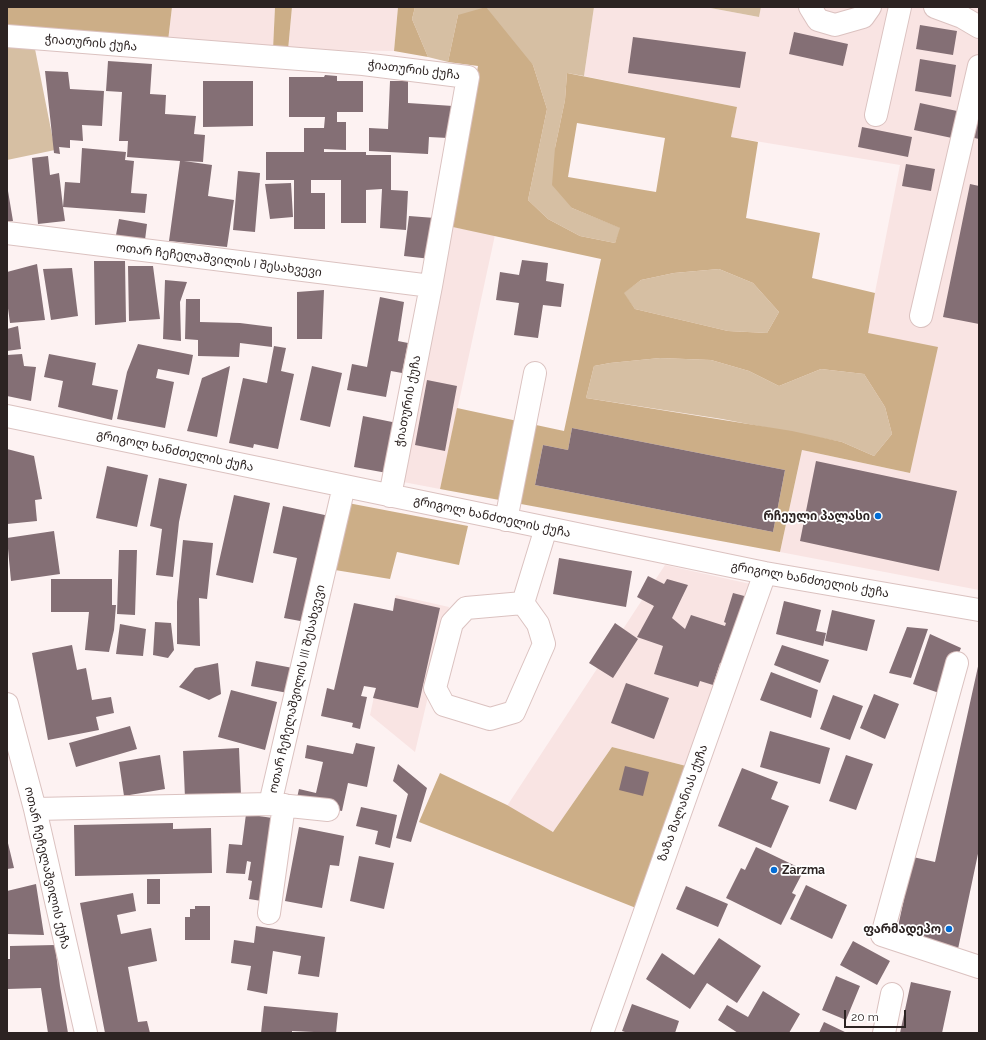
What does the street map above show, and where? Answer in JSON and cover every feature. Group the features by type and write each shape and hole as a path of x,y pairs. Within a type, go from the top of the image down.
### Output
{"street":[{"path":"810,7 818,20 835,25 863,17 870,7"},
{"path":"876,115 900,7"},
{"path":"935,7 962,17 979,27"},
{"name":"ჭიათურის ქუჩა","path":"7,36 363,64 468,77 431,286 390,496"},
{"path":"921,316 979,66"},
{"name":"ოთარ ჩეჩელაშვილის I შესახვევი","path":"7,233 431,286"},
{"path":"506,520 535,373"},
{"name":"გრიგოლ ხანძთელის ქუჩა","path":"7,416 765,573 979,609"},
{"name":"ოთარ ჩეჩელაშვილის III შესახვევი","path":"35,809 277,804 344,486"},
{"path":"523,603 546,528"},
{"name":"ზაზა მალანიას ქუჩა","path":"602,1033 765,573"},
{"path":"523,603 538,624 544,644 514,712 490,719 444,706 435,688 452,623 466,608 523,603"},
{"path":"957,663 882,935 979,967"},
{"name":"ოთარ ჩეჩელაშვილის ქუჩა","path":"7,704 15,770 35,809 86,1033"},
{"path":"269,912 277,804 328,810"},
{"path":"884,1033 892,994"}],"shaded area":[{"path":"7,7 172,7 168,41 7,25"},
{"path":"172,7 275,7 273,49 168,41"},
{"path":"275,7 292,7 288,50 273,49"},
{"path":"292,7 398,7 394,51 288,50"},
{"path":"398,7 415,7 412,19 428,57 394,51"},
{"path":"415,7 594,7 584,76 567,73 565,100 555,148 572,208 621,228 615,243 580,236 548,219 528,200 547,109 533,65 458,15 448,62 428,57 412,19"},
{"path":"486,7 533,65 547,109 528,200 548,219 580,236 615,243 620,228 572,208 552,185 555,148 565,100 567,73 737,107 731,137 758,142 746,218 820,233 812,278 875,293 868,333 938,347 910,473 802,450 780,552 440,489 457,408 564,431 601,259 448,226 478,66 448,62 458,15","holes":["577,123 665,138 656,192 568,177","719,269 753,283 779,312 767,333 728,331 635,309 624,293 641,280 674,273","660,358 711,360 749,371 779,386 821,369 864,374 885,407 892,434 874,456 842,442 792,431 586,398 594,366","572,428 785,470 773,532 535,485 543,445 568,450"]},
{"path":"594,7 705,7 759,17 761,7 979,7 979,590 780,552 802,450 910,473 867,333 900,165 731,137 737,107 584,76"},
{"path":"705,7 761,7 759,17"},
{"path":"7,47 35,49 55,150 7,160"},
{"path":"448,226 495,235 440,489 398,481"},
{"path":"719,269 753,283 779,312 767,333 728,331 635,309 623,293 641,280 674,273"},
{"path":"660,358 711,360 749,371 779,386 821,369 864,374 885,407 892,434 874,456 842,442 722,419 586,398 594,366"},
{"path":"348,503 468,526 459,565 397,552 390,579 335,570"},
{"path":"665,565 755,585 690,767 612,747 553,832 507,806"},
{"path":"396,595 449,607 415,752 370,715"},
{"path":"612,747 690,767 636,908 419,822 440,773 507,805 553,832"}],"building":[{"path":"920,25 957,31 953,55 916,49"},
{"path":"794,32 848,44 843,66 789,54"},
{"path":"633,37 746,52 740,88 628,73"},
{"path":"920,59 956,65 951,97 915,91"},
{"path":"108,61 152,64 150,94 166,95 165,114 196,116 194,134 205,135 203,162 184,161 212,165 208,196 234,200 227,247 169,241 180,161 127,157 128,141 119,141 122,92 106,91"},
{"path":"45,71 68,72 70,89 104,91 102,126 82,125 83,141 70,140 70,148 59,147 60,154 54,153"},
{"path":"325,75 337,76 337,81 363,81 363,112 337,112 337,122 346,122 346,150 324,149 324,152 366,152 366,155 391,155 391,190 408,191 406,230 380,228 382,189 366,190 366,223 341,223 341,180 311,180 311,193 325,193 325,229 294,229 294,180 266,180 266,152 304,152 304,128 324,128 325,117 289,117 289,77 324,77"},
{"path":"203,81 253,81 253,126 203,127"},
{"path":"390,81 408,81 408,103 453,106 448,138 429,137 428,154 369,151 369,128 388,129"},
{"path":"979,102 979,139 970,137"},
{"path":"920,103 957,111 952,138 914,130"},
{"path":"862,127 912,137 908,157 858,147"},
{"path":"82,148 126,152 125,160 134,161 131,193 147,194 145,213 63,207 65,182 80,183"},
{"path":"48,156 50,175 59,173 65,221 38,224 32,158"},
{"path":"906,164 935,169 931,191 902,186"},
{"path":"238,171 260,173 255,232 233,230"},
{"path":"291,183 293,217 270,219 265,184"},
{"path":"970,184 979,186 979,324 943,317"},
{"path":"7,191 13,221 7,222"},
{"path":"409,216 435,218 431,259 404,256"},
{"path":"119,219 147,224 145,240 116,235"},
{"path":"522,260 548,263 546,281 564,284 561,307 543,305 538,338 514,335 519,303 496,300 500,272 519,275"},
{"path":"94,261 125,261 126,322 95,325"},
{"path":"37,264 45,320 10,323 7,301 7,272"},
{"path":"128,266 153,266 160,319 129,321"},
{"path":"72,268 78,316 51,320 43,269"},
{"path":"165,280 187,282 180,302 181,341 163,339"},
{"path":"324,290 322,339 297,339 297,292"},
{"path":"380,297 404,302 398,341 408,343 402,373 391,371 386,397 347,390 352,364 367,367"},
{"path":"186,299 200,299 200,322 240,323 272,327 272,347 240,343 239,357 198,356 198,340 185,339"},
{"path":"18,326 21,349 7,351 7,329"},
{"path":"138,344 193,355 189,375 158,369 156,378 174,382 165,428 117,419 127,372"},
{"path":"274,346 286,348 281,371 294,374 278,449 254,444 253,448 229,443 243,378 267,383"},
{"path":"22,354 24,366 36,367 31,401 7,396 7,355"},
{"path":"49,354 96,363 92,385 118,390 112,420 58,407 63,381 44,377"},
{"path":"230,366 217,437 187,431 202,378"},
{"path":"312,366 342,373 330,427 300,420"},
{"path":"427,380 457,386 445,451 415,445"},
{"path":"363,416 397,423 387,473 354,467"},
{"path":"572,428 785,470 773,532 535,485 543,445 568,450"},
{"path":"7,449 34,456 42,499 35,500 37,521 7,524"},
{"name":"რჩეული პალასი","path":"816,461 957,491 939,571 800,541"},
{"path":"107,466 148,475 137,527 96,518"},
{"path":"159,478 187,484 179,522 173,577 156,575 162,529 150,526"},
{"path":"234,495 270,503 253,583 216,575"},
{"path":"283,506 334,517 311,623 284,618 297,558 273,553"},
{"path":"54,531 60,574 11,581 7,538"},
{"path":"183,540 213,543 207,599 199,598 200,646 177,644 177,602"},
{"path":"119,550 137,550 135,615 117,614"},
{"path":"559,558 632,571 626,607 553,594"},
{"path":"648,576 664,584 667,579 688,585 672,618 685,629 691,615 725,626 726,623 724,622 733,593 748,597 724,664 720,663 713,685 700,681 698,687 654,674 663,646 637,637 654,606 637,597"},
{"path":"51,579 112,579 112,605 116,605 114,630 109,652 85,650 89,612 51,612"},
{"path":"395,598 440,608 418,708 373,698 376,688 364,686 361,696 367,697 360,729 352,727 353,723 321,716 327,688 334,690 354,603 393,611"},
{"path":"784,601 821,610 816,631 826,633 823,646 776,634"},
{"path":"832,610 875,620 867,651 825,641"},
{"path":"155,622 171,623 174,650 168,658 153,655"},
{"path":"615,623 638,639 613,678 589,663"},
{"path":"120,624 146,629 143,656 116,654"},
{"path":"907,627 928,629 911,678 889,673"},
{"path":"930,634 961,648 942,694 913,684"},
{"path":"72,645 77,670 86,668 92,700 111,697 114,713 96,717 99,730 48,740 32,653"},
{"path":"782,645 829,660 820,683 774,665"},
{"path":"256,661 298,669 293,694 251,686"},
{"path":"979,662 979,849 958,949 896,936 913,857 935,862"},
{"path":"218,663 221,694 209,700 179,687 195,668"},
{"path":"771,672 818,690 811,718 760,700"},
{"path":"626,683 669,698 654,739 611,723"},
{"path":"231,690 277,702 265,750 218,737"},
{"path":"874,694 899,704 885,739 860,728"},
{"path":"833,695 863,706 850,740 820,729"},
{"path":"130,726 137,749 76,767 69,743"},
{"path":"770,731 830,748 820,784 760,767"},
{"path":"356,743 375,747 367,787 348,783 342,811 296,802 299,789 316,793 323,762 305,758 307,745 353,754"},
{"path":"239,748 241,795 185,798 183,751"},
{"path":"160,755 165,789 124,796 119,762"},
{"path":"846,755 873,764 856,810 829,801"},
{"path":"398,764 427,788 411,842 396,838 408,794 393,781"},
{"path":"625,766 649,772 643,796 619,790"},
{"path":"742,768 778,782 771,799 789,806 771,848 718,826"},
{"path":"361,807 397,815 390,848 375,844 378,831 356,826"},
{"path":"246,814 279,819 268,902 249,899 252,881 248,880 251,862 247,861 245,874 226,873 229,844 242,845"},
{"path":"173,823 173,829 211,828 212,873 75,876 74,825"},
{"path":"299,827 344,836 339,866 330,865 322,908 285,901"},
{"path":"7,839 14,868 7,869"},
{"path":"756,847 804,870 792,893 796,895 781,925 726,898 741,868 745,870"},
{"path":"359,856 394,863 384,909 350,901"},
{"path":"147,879 160,879 160,904 147,904"},
{"path":"36,884 44,935 7,934 7,891"},
{"path":"806,885 847,905 832,939 790,919"},
{"path":"686,886 728,904 718,927 676,909"},
{"path":"133,893 136,911 117,915 121,934 151,928 157,961 128,967 138,1022 147,1021 150,1033 105,1033 80,903"},
{"path":"195,906 210,906 210,940 185,940 185,917 190,917 190,909 195,909"},
{"path":"256,926 325,937 319,977 298,974 301,956 273,951 267,994 247,990 251,966 231,963 234,940 254,943"},
{"path":"719,938 761,966 737,1003 707,983 690,1009 646,979 662,953 694,975"},
{"path":"853,941 890,961 877,985 840,965"},
{"path":"55,945 68,1033 48,1033 41,988 7,989 7,959 10,959 10,946"},
{"path":"836,976 860,986 846,1020 822,1010"},
{"path":"911,982 951,991 942,1033 900,1033"},
{"path":"763,991 800,1014 789,1033 738,1033 718,1020 727,1005 748,1017"},
{"path":"632,1004 679,1021 675,1033 628,1033 622,1031"},
{"path":"264,1006 338,1013 336,1033 292,1031 292,1033 261,1033"},
{"path":"824,1022 847,1033 819,1033"}],"place":[{"name":"რჩეული პალასი","path":"878,516"},
{"name":"Zarzma","path":"774,870"},
{"name":"ფარმადეპო","path":"949,929"}]}
